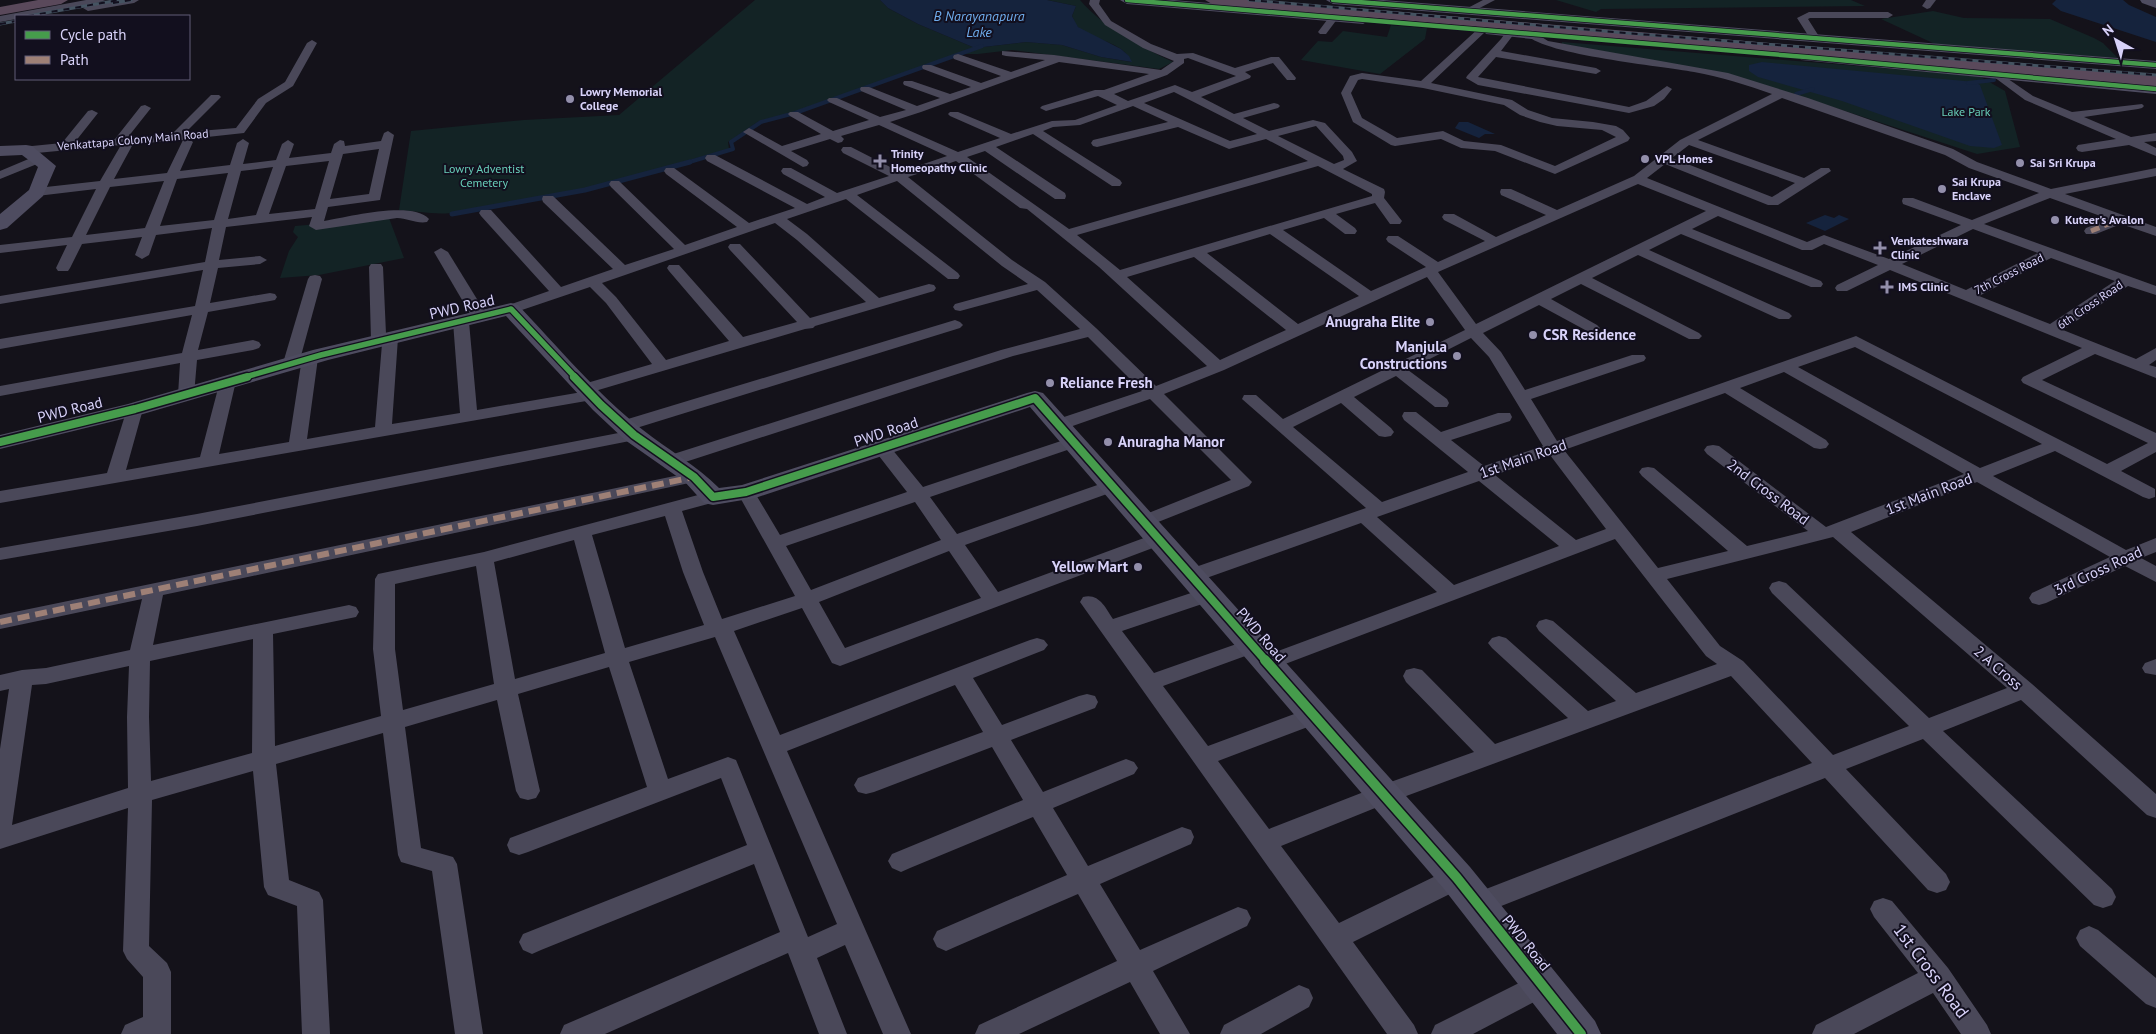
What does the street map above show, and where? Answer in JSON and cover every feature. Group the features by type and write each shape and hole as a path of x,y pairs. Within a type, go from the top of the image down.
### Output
{"highway":[{"path":"0,3 16,0"},
{"path":"0,7 41,0"},
{"path":"0,11 60,0"},
{"path":"1212,0 1519,33 1784,48 1931,63 2153,80"},
{"path":"1280,0 1582,25 1769,37 2117,67 2153,80"},
{"path":"1557,18 1582,25"},
{"path":"1784,48 1806,57"}],"street":[{"path":"17,15 101,0"},
{"path":"54,15 134,0"},
{"path":"1095,0 1094,4 1108,23 1147,46 1176,57 1180,61 1163,73 1104,94"},
{"path":"1127,0 1519,33 1619,60"},
{"path":"1333,0 1769,37 1815,38 2156,64"},
{"path":"1465,12 1490,0"},
{"path":"2147,0 2156,4"},
{"path":"0,18 15,15"},
{"path":"1815,38 1802,18 1809,15 1888,15"},
{"path":"1323,32 1333,18"},
{"path":"0,29 15,26"},
{"path":"1423,85 1482,30"},
{"path":"1519,33 1493,53 1470,77 1478,82 1621,108 1636,109 1662,97 1667,89"},
{"path":"1519,33 1565,48 1703,71 1766,88 1949,152 1973,165 2156,232"},
{"path":"186,395 189,356 242,137 262,101 289,84 312,43"},
{"path":"1006,53 1163,73"},
{"path":"1493,53 1596,71"},
{"path":"1176,57 1189,55 1246,76 1193,96"},
{"path":"958,57 1012,76"},
{"path":"1806,57 1998,75 2153,80"},
{"path":"781,150 882,122 1058,59"},
{"path":"1234,72 1275,59 1291,78"},
{"path":"927,67 981,87"},
{"path":"1998,75 2029,98 2156,152"},
{"path":"1362,76 1423,85 1508,102 1515,109 1557,123 1600,126 1621,133 1624,138 1555,170 1497,148 1462,144 1443,135 1395,142 1357,120 1346,93 1354,78 1362,76"},
{"path":"908,83 950,98"},
{"path":"511,309 1052,124 1076,123 1175,88 1234,116 1379,192 1378,198 1395,221"},
{"path":"865,90 917,110"},
{"path":"1046,108 1099,92 1178,123 1229,146 1317,124 1348,155 1351,161 1335,168"},
{"path":"775,543 918,493 1066,433 1152,393 1218,367 1296,330 1638,179 1689,141 1781,94"},
{"path":"175,137 215,97"},
{"path":"833,100 957,156 1068,233 1118,275 1218,367"},
{"path":"1234,116 1274,106"},
{"path":"2069,116 2138,106"},
{"path":"63,268 107,184 124,141 145,108"},
{"path":"1621,108 1618,113 1640,117 1652,115 1657,109"},
{"path":"65,146 92,113"},
{"path":"746,492 840,658 994,601 1151,531 1243,482 1091,331 1040,285 1007,263 899,176 794,114"},
{"path":"954,114 1010,138"},
{"path":"1097,143 1178,123"},
{"path":"1034,130 1116,184"},
{"path":"749,132 803,163"},
{"name":"Venkattapa Colony Main Road","path":"0,175 32,154 65,146 175,137 242,137"},
{"path":"2082,148 2156,138"},
{"path":"37,192 281,162 387,139 375,198 261,219 219,230"},
{"path":"1689,141 1804,182"},
{"path":"142,256 187,142"},
{"path":"261,219 288,144"},
{"path":"986,146 1060,196"},
{"path":"339,150 316,226 397,214 409,214 422,219"},
{"path":"0,151 32,154 46,166 37,192 0,224"},
{"path":"711,158 805,208"},
{"path":"1664,159 1773,202 1825,171"},
{"path":"1068,233 1321,161"},
{"path":"787,170 842,196 953,276"},
{"path":"670,171 747,228"},
{"path":"1842,288 1973,224 2051,193 2156,172"},
{"path":"1638,179 1807,247 1824,239 2156,373"},
{"path":"615,184 683,250"},
{"path":"1506,192 1558,215"},
{"path":"1118,275 1378,198"},
{"path":"548,199 623,271"},
{"path":"1908,200 2156,291"},
{"path":"1282,426 1717,211"},
{"path":"486,213 559,293"},
{"path":"1326,214 1350,231"},
{"path":"1449,217 1496,242"},
{"path":"778,218 878,304"},
{"path":"2091,230 2121,219"},
{"path":"0,261 5,249 151,232 276,226"},
{"path":"1272,229 1370,297"},
{"path":"1681,229 1816,284"},
{"path":"1393,239 1434,269 1474,332 1496,355 1553,448 1713,651 1735,666 1827,767 1937,882"},
{"path":"735,247 808,325"},
{"path":"1638,250 1784,316"},
{"path":"441,252 470,320 469,416"},
{"path":"1197,252 1296,330"},
{"name":"7th Cross Road","path":"1967,296 2051,252"},
{"path":"0,300 210,265 260,260"},
{"path":"376,267 384,339 383,431"},
{"path":"674,268 740,344"},
{"path":"1581,278 1694,336"},
{"path":"297,446 300,360 315,279"},
{"name":"6th Cross Road","path":"2052,330 2127,280"},
{"path":"592,282 612,300 663,367"},
{"path":"960,306 1040,285"},
{"path":"0,497 469,416 589,391 663,367 929,288"},
{"path":"0,344 270,297"},
{"path":"1540,299 1592,328"},
{"name":"PWD Road","path":"0,442 186,395 300,360 511,309 629,431 694,477 713,497 746,492 1035,398 1467,891 1581,1034"},
{"path":"0,554 197,520 629,431 955,325"},
{"path":"670,461 1006,353 1091,331"},
{"name":"1st Main Road","path":"1109,628 1199,585 1372,512 1856,341 2056,445"},
{"path":"0,391 253,345"},
{"path":"2095,348 2029,380 2156,440"},
{"path":"2138,365 2156,353"},
{"path":"1520,397 1638,358"},
{"path":"1785,366 2156,575"},
{"path":"1397,369 1441,403"},
{"path":"208,461 228,381"},
{"path":"1727,387 1820,444"},
{"path":"1343,396 1385,432"},
{"path":"1250,399 1282,426 1372,512 1452,594"},
{"path":"115,477 134,409"},
{"path":"1410,416 1574,548"},
{"path":"1437,438 1504,417"},
{"path":"2056,445 2149,493"},
{"name":"1st Main Road","path":"1655,575 1831,532 2056,445"},
{"path":"2106,472 2156,445"},
{"path":"881,448 918,493 994,601"},
{"name":"2nd Cross Road","path":"1713,450 1831,532"},
{"path":"1648,472 1743,554"},
{"path":"0,622 694,477"},
{"path":"0,839 140,794 506,691 719,628 807,600 952,543 1112,486"},
{"path":"469,1034 444,864 410,855 384,649 385,579 484,558 713,497"},
{"path":"672,508 693,572 773,747 897,1034"},
{"path":"1149,683 1260,654 1452,594 1618,531"},
{"path":"581,532 618,658 661,792"},
{"name":"2 A Cross","path":"1831,532 2024,690 2156,808"},
{"name":"3rd Cross Road","path":"2039,598 2156,544"},
{"path":"484,558 506,691 528,792"},
{"path":"1779,588 2103,897"},
{"path":"150,1031 157,972 136,951 140,794 138,717 140,655 154,591"},
{"path":"1090,602 1404,1034"},
{"path":"0,826 11,680 46,676 349,612"},
{"path":"1546,626 1633,703"},
{"path":"263,629 264,760 277,887 310,900 316,1034"},
{"path":"1499,642 1585,721"},
{"path":"773,747 1037,646"},
{"path":"1264,842 1382,795 1735,666"},
{"path":"960,675 1176,1034"},
{"path":"1414,676 1492,755"},
{"path":"1334,938 1827,767 2024,690"},
{"path":"866,785 1087,702"},
{"path":"1203,758 1313,716"},
{"path":"519,845 728,766 833,1034"},
{"path":"900,861 1126,768"},
{"path":"946,939 1182,837"},
{"path":"532,942 761,850"},
{"name":"1st Cross Road","path":"1883,909 1938,977 1977,1034"},
{"path":"989,1034 1238,918"},
{"path":"574,1034 798,945 852,930"},
{"path":"2089,938 2156,995"},
{"path":"1826,1034 1938,977"},
{"path":"1445,1034 1541,984"},
{"path":"1234,1034 1299,998"}],"green space":[{"name":"Lowry Adventist Cemetery","path":"755,0 880,0 888,8 918,24 975,48 1026,42 1062,45 1101,57 1131,62 1121,49 1084,32 1077,26 1072,16 1076,6 1047,0 1080,0 1111,28 1135,43 1173,62 1159,69 1012,50 963,54 787,114 759,121 728,142 729,149 589,188 451,213 399,210 411,131 524,120 619,115"},
{"path":"1556,0 1851,0 1865,6 1601,9 1596,12"},
{"path":"1933,11 1964,18 2050,19 2103,43 2118,58 1937,45 1881,19"},
{"path":"1391,25 1427,28 1425,39 1380,74 1301,60 1318,41 1332,42 1343,31 1387,37"},
{"name":"Lake Park","path":"1562,42 1979,76 2005,91 2020,147 1977,154 1802,97 1711,71 1562,44"},
{"path":"389,218 404,258 319,275 280,278 289,251 298,237 293,232 295,226"}],"water":[{"name":"B Narayanapura Lake","path":"880,0 1047,0 1076,6 1072,16 1078,27 1121,49 1129,56 1132,62 1101,57 1062,45 1026,42 975,48 918,24 888,8"},
{"path":"2056,0 2123,0 2129,5 2156,17 2156,42 2061,11 2052,4"},
{"path":"1762,62 1975,82 1980,85 2002,145 1994,148 1970,146 1842,101 1758,77 1749,71 1749,65"},
{"path":"1459,122 1468,122 1495,134 1485,134 1479,138 1455,128"},
{"path":"1825,215 1834,218 1839,215 1849,219 1825,231 1806,223"}],"waterway":[{"path":"686,163 733,149 731,142 761,122 795,113 982,46"},
{"path":"1968,83 1994,80"},
{"path":"1796,94 1813,89"},
{"path":"452,214 585,190 690,162"}],"railway":[{"path":"34,15 119,0"},
{"path":"113,3 131,0"},
{"path":"1249,0 1626,33 2156,75"},
{"path":"0,24 15,21"}],"marked path":[{"path":"2091,231 2121,219"},
{"path":"0,622 694,477"}],"cycle path":[{"path":"1127,0 1806,57 2156,89"},
{"path":"1333,0 2156,65"},
{"path":"0,442 135,409 321,355 511,309 601,405 634,435 694,477 713,497 746,492 1035,398 1457,878 1581,1034"}],"place":[{"name":"Lowry Memorial College","path":"570,99"},
{"name":"VPL Homes","path":"1645,159"},
{"name":"Trinity Homeopathy Clinic","path":"880,161"},
{"name":"Sai Sri Krupa","path":"2020,163"},
{"name":"Sai Krupa Enclave","path":"1942,189"},
{"name":"Kuteer's Avalon","path":"2055,220"},
{"name":"Venkateshwara Clinic","path":"1880,248"},
{"name":"IMS Clinic","path":"1887,287"},
{"name":"Anugraha Elite","path":"1430,322"},
{"name":"CSR Residence","path":"1533,335"},
{"name":"Manjula Constructions","path":"1457,356"},
{"name":"Reliance Fresh","path":"1050,383"},
{"name":"Anuragha Manor","path":"1108,442"},
{"name":"Yellow Mart","path":"1138,567"}]}
